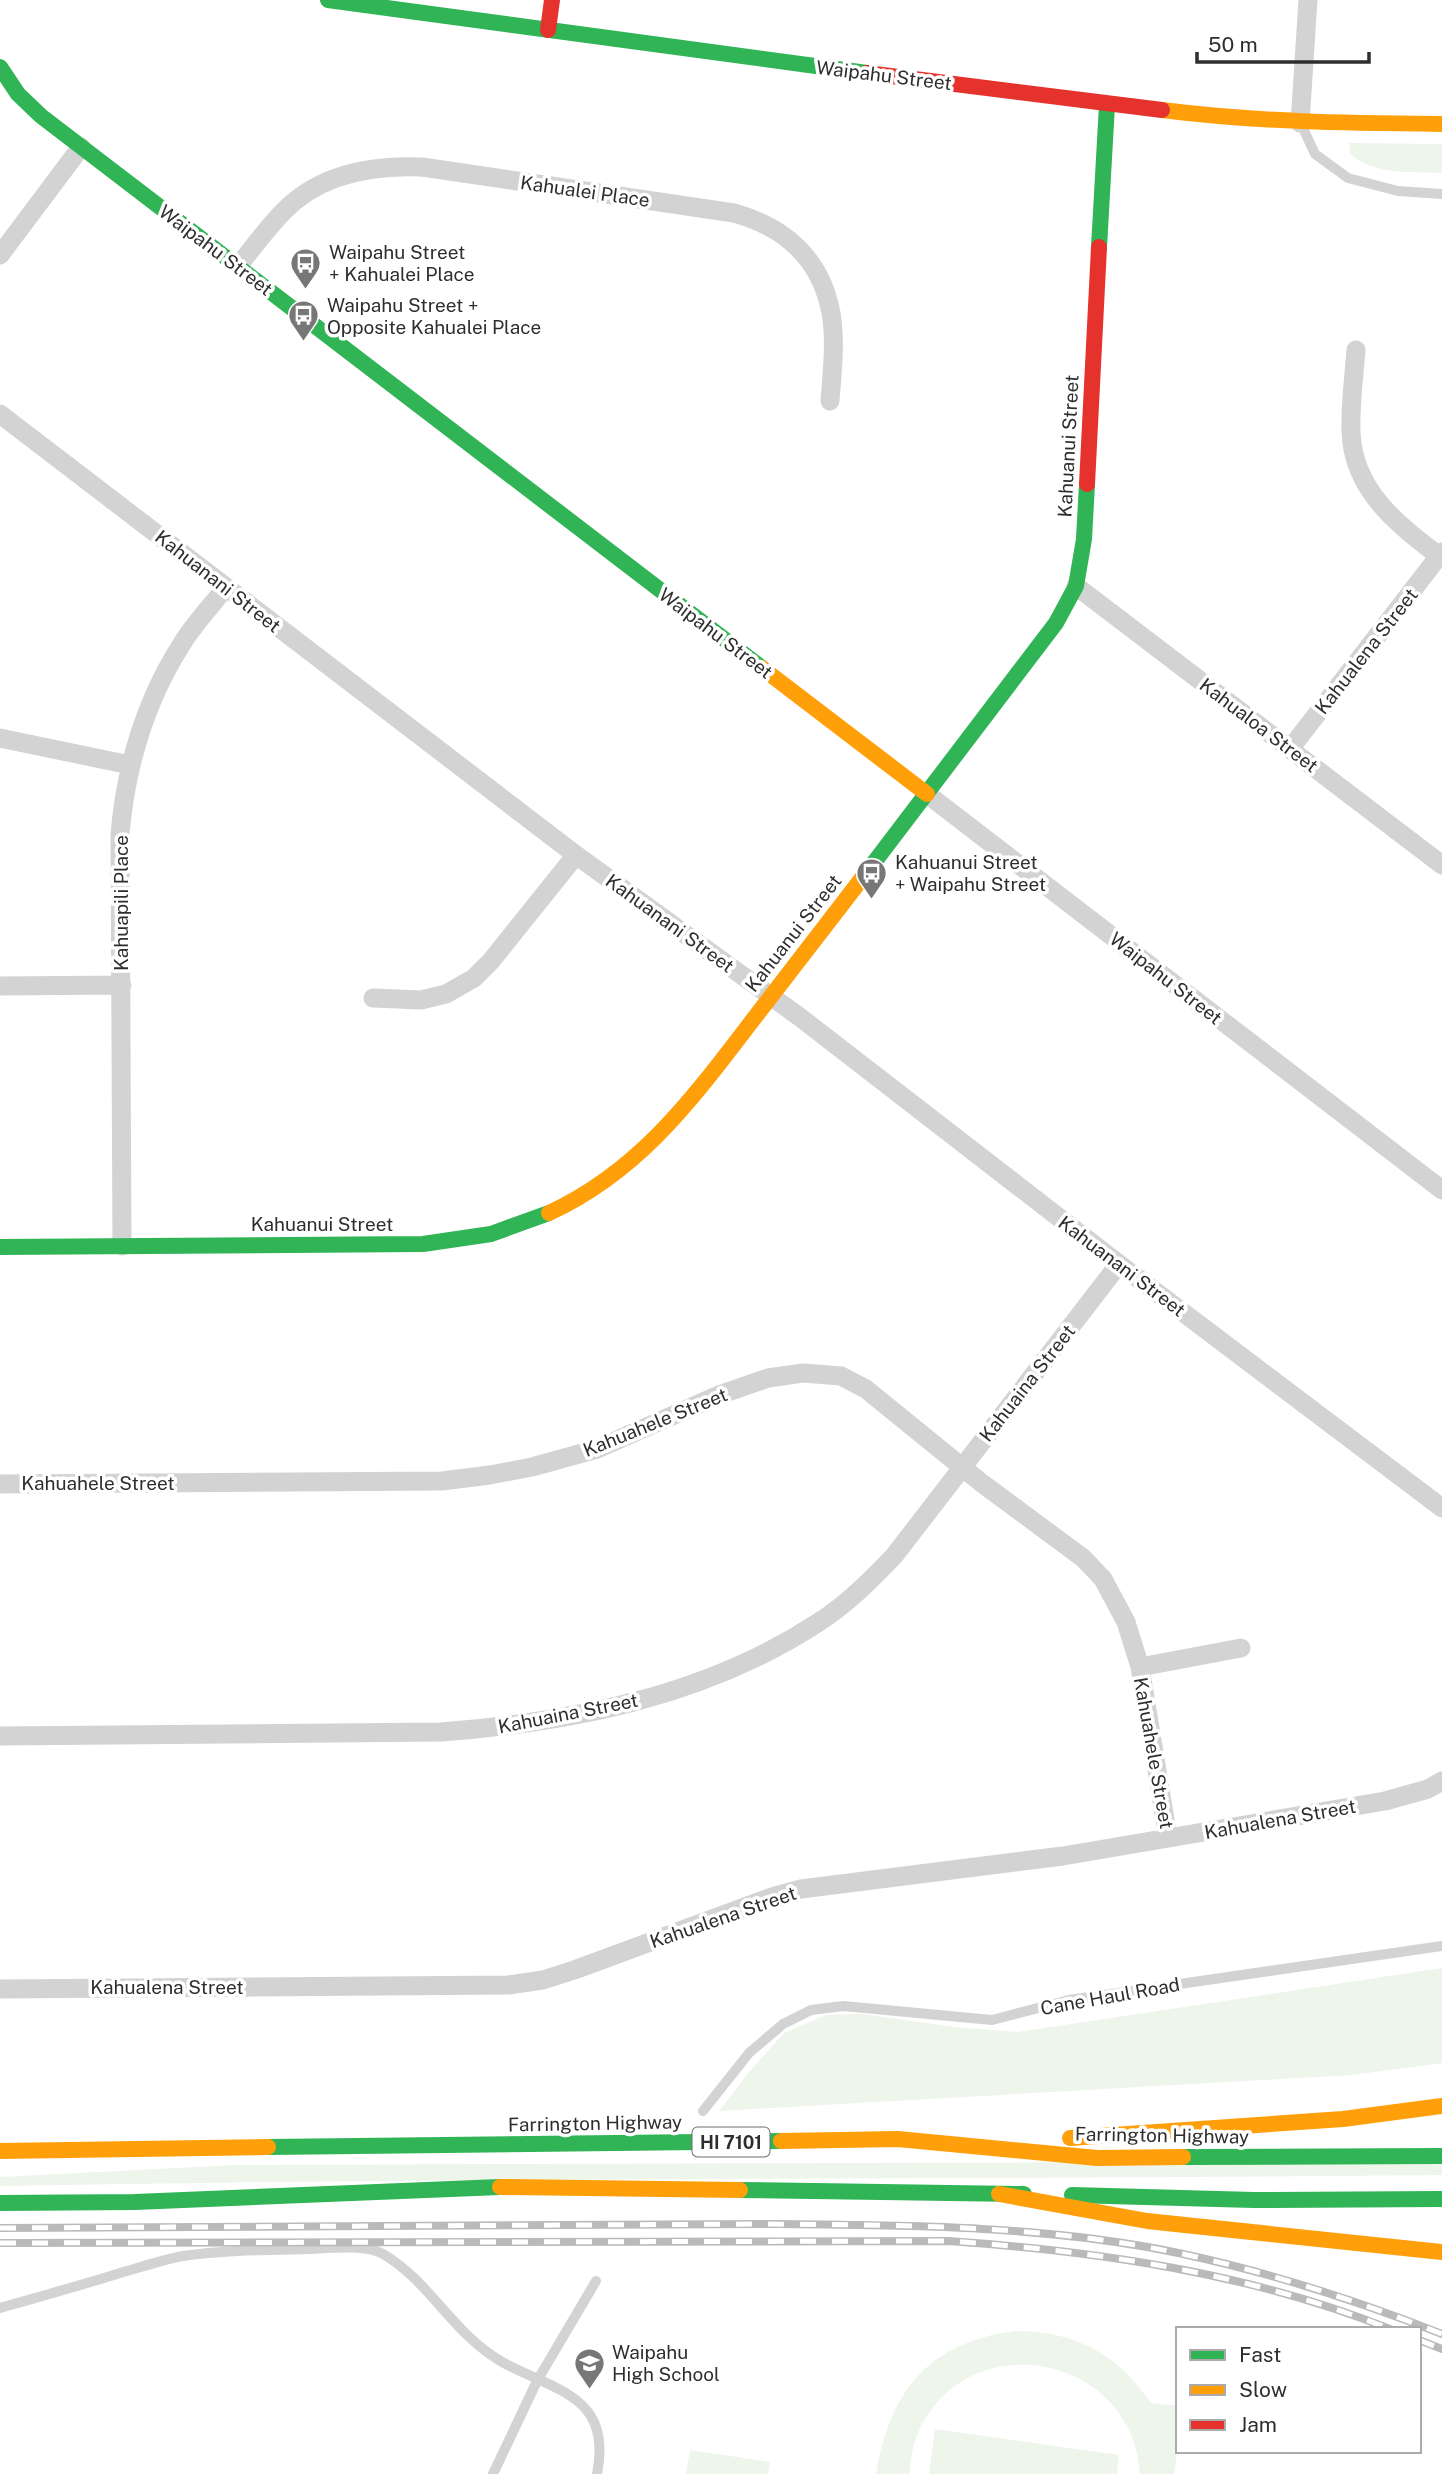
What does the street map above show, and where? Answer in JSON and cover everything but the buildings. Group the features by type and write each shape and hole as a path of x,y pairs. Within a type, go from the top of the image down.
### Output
{"main road":[{"name":"Waipahu Street","path":"328,0 1107,105 1300,123 1442,124"},
{"path":"548,30 552,0"},
{"name":"Waipahu Street","path":"0,67 18,94 41,116 927,794"},
{"name":"Kahuanui Street","path":"0,1247 423,1244 474,1238 531,1220 578,1197 622,1169 661,1133 698,1091 1025,666 1056,622 1076,586 1084,539 1107,105"},
{"path":"898,2139 1065,2138 1343,2119 1442,2106"},
{"name":"Farrington Highway","path":"0,2151 898,2139 1097,2158 1442,2155"},
{"path":"0,2203 135,2202 484,2187 1254,2200 1442,2199"},
{"path":"999,2194 1147,2221 1442,2252"}],"street":[{"path":"1300,123 1308,0"},
{"path":"0,255 81,147"},
{"name":"Kahualei Place","path":"238,266 283,211 307,192 334,179 363,170 391,166 422,167 734,214 758,220 782,233 799,248 814,268 824,289 831,314 833,352 830,401"},
{"path":"1356,350 1351,433 1364,481 1389,516 1441,554"},
{"name":"Kahuanani Street","path":"0,414 576,855 771,996 1442,1508"},
{"name":"Kahualena Street","path":"1290,749 1441,554"},
{"name":"Kahualoa Street","path":"1076,586 1442,865"},
{"name":"Kahuapili Place","path":"122,1246 120,834 123,800 146,711 184,639 226,587"},
{"path":"0,738 130,765"},
{"name":"Waipahu Street","path":"927,794 1442,1190"},
{"path":"373,999 421,1000 446,994 474,978 491,961 576,855"},
{"path":"0,985 122,985"},
{"name":"Kahuaina Street","path":"0,1736 441,1732 511,1727 625,1706 697,1682 764,1653 819,1622 862,1589 894,1556 1119,1264"},
{"name":"Kahuahele Street","path":"0,1484 442,1481 490,1475 532,1467 597,1449 719,1395 768,1378 803,1373 841,1376 866,1389 962,1467 1083,1558 1103,1579 1126,1622 1140,1667 1168,1838"},
{"name":"Kahuahele Street","path":"1140,1667 1241,1648"},
{"name":"Kahualena Street","path":"0,1989 508,1985 543,1980 772,1897 801,1889 1063,1856 1385,1801 1428,1789 1442,1781"}],"lane":[{"path":"1300,123 1315,154 1348,178 1398,191 1442,194"},
{"name":"Cane Haul Road","path":"703,2111 749,2053 783,2024 811,2010 843,2006 992,2020 1069,2000 1442,1946"},
{"path":"0,2308 181,2257 238,2251 349,2248 379,2252 407,2269 461,2331 486,2353 537,2381 572,2396 588,2411 598,2430 601,2453 597,2474"},
{"path":"493,2474 537,2381 596,2281"}],"shaded area":[{"path":"1349,143 1442,144 1442,173 1393,171 1370,166 1350,154"},
{"path":"1442,1968 1442,2063 1352,2075 719,2111 784,2033 826,2015 862,2014 954,2027 1018,2032"},
{"path":"1442,2161 1442,2175 361,2181 0,2186 0,2177 235,2165"},
{"path":"1015,2331 1057,2335 1076,2341 1109,2359 1124,2371 1151,2403 1176,2406 1177,2453 1174,2474 1140,2474 1130,2433 1109,2401 1080,2379 1045,2367 1008,2366 972,2376 941,2398 918,2433 909,2474 876,2474 882,2444 892,2418 903,2395 918,2376 937,2359 959,2346"},
{"path":"935,2429 1119,2455 1117,2474 929,2474"},
{"path":"690,2450 770,2462 768,2474 686,2474"}],"railway":[{"path":"0,2228 764,2224 975,2228 1080,2237 1183,2254 1314,2289 1442,2334"},
{"path":"0,2243 948,2241 1116,2258 1228,2279 1283,2293 1384,2327"},
{"path":"1421,2341 1442,2349"}],"traffic: fast":[{"path":"328,0 867,73"},
{"path":"0,67 18,94 41,116 762,668"},
{"path":"1099,247 1107,105"},
{"path":"863,877 1056,623 1076,586 1084,539 1087,484"},
{"path":"0,1247 423,1244 491,1234 549,1213"},
{"path":"268,2147 781,2141"},
{"path":"1183,2157 1442,2156"},
{"path":"0,2203 135,2202 500,2187"},
{"path":"740,2190 1024,2194"},
{"path":"1072,2195 1254,2200 1442,2199"}],"traffic: slow":[{"path":"1162,110 1267,119 1442,124"},
{"path":"762,668 927,794"},
{"path":"549,1213 611,1176 663,1130 708,1078 863,877"},
{"path":"1070,2138 1343,2119 1442,2106"},
{"path":"781,2141 898,2139 1097,2158 1183,2157"},
{"path":"0,2151 268,2147"},
{"path":"500,2187 740,2190"},
{"path":"999,2194 1147,2221 1442,2252"}],"traffic: jam":[{"path":"548,30 552,0"},
{"path":"867,73 1162,110"},
{"path":"1087,484 1099,247"}],"place":[{"name":"Waipahu Street + Kahualei Place","path":"306,290"},
{"name":"Waipahu Street + Opposite Kahualei Place","path":"304,343"},
{"name":"Kahuanui Street + Waipahu Street","path":"872,900"},
{"name":"Waipahu High School","path":"589,2390"}]}
